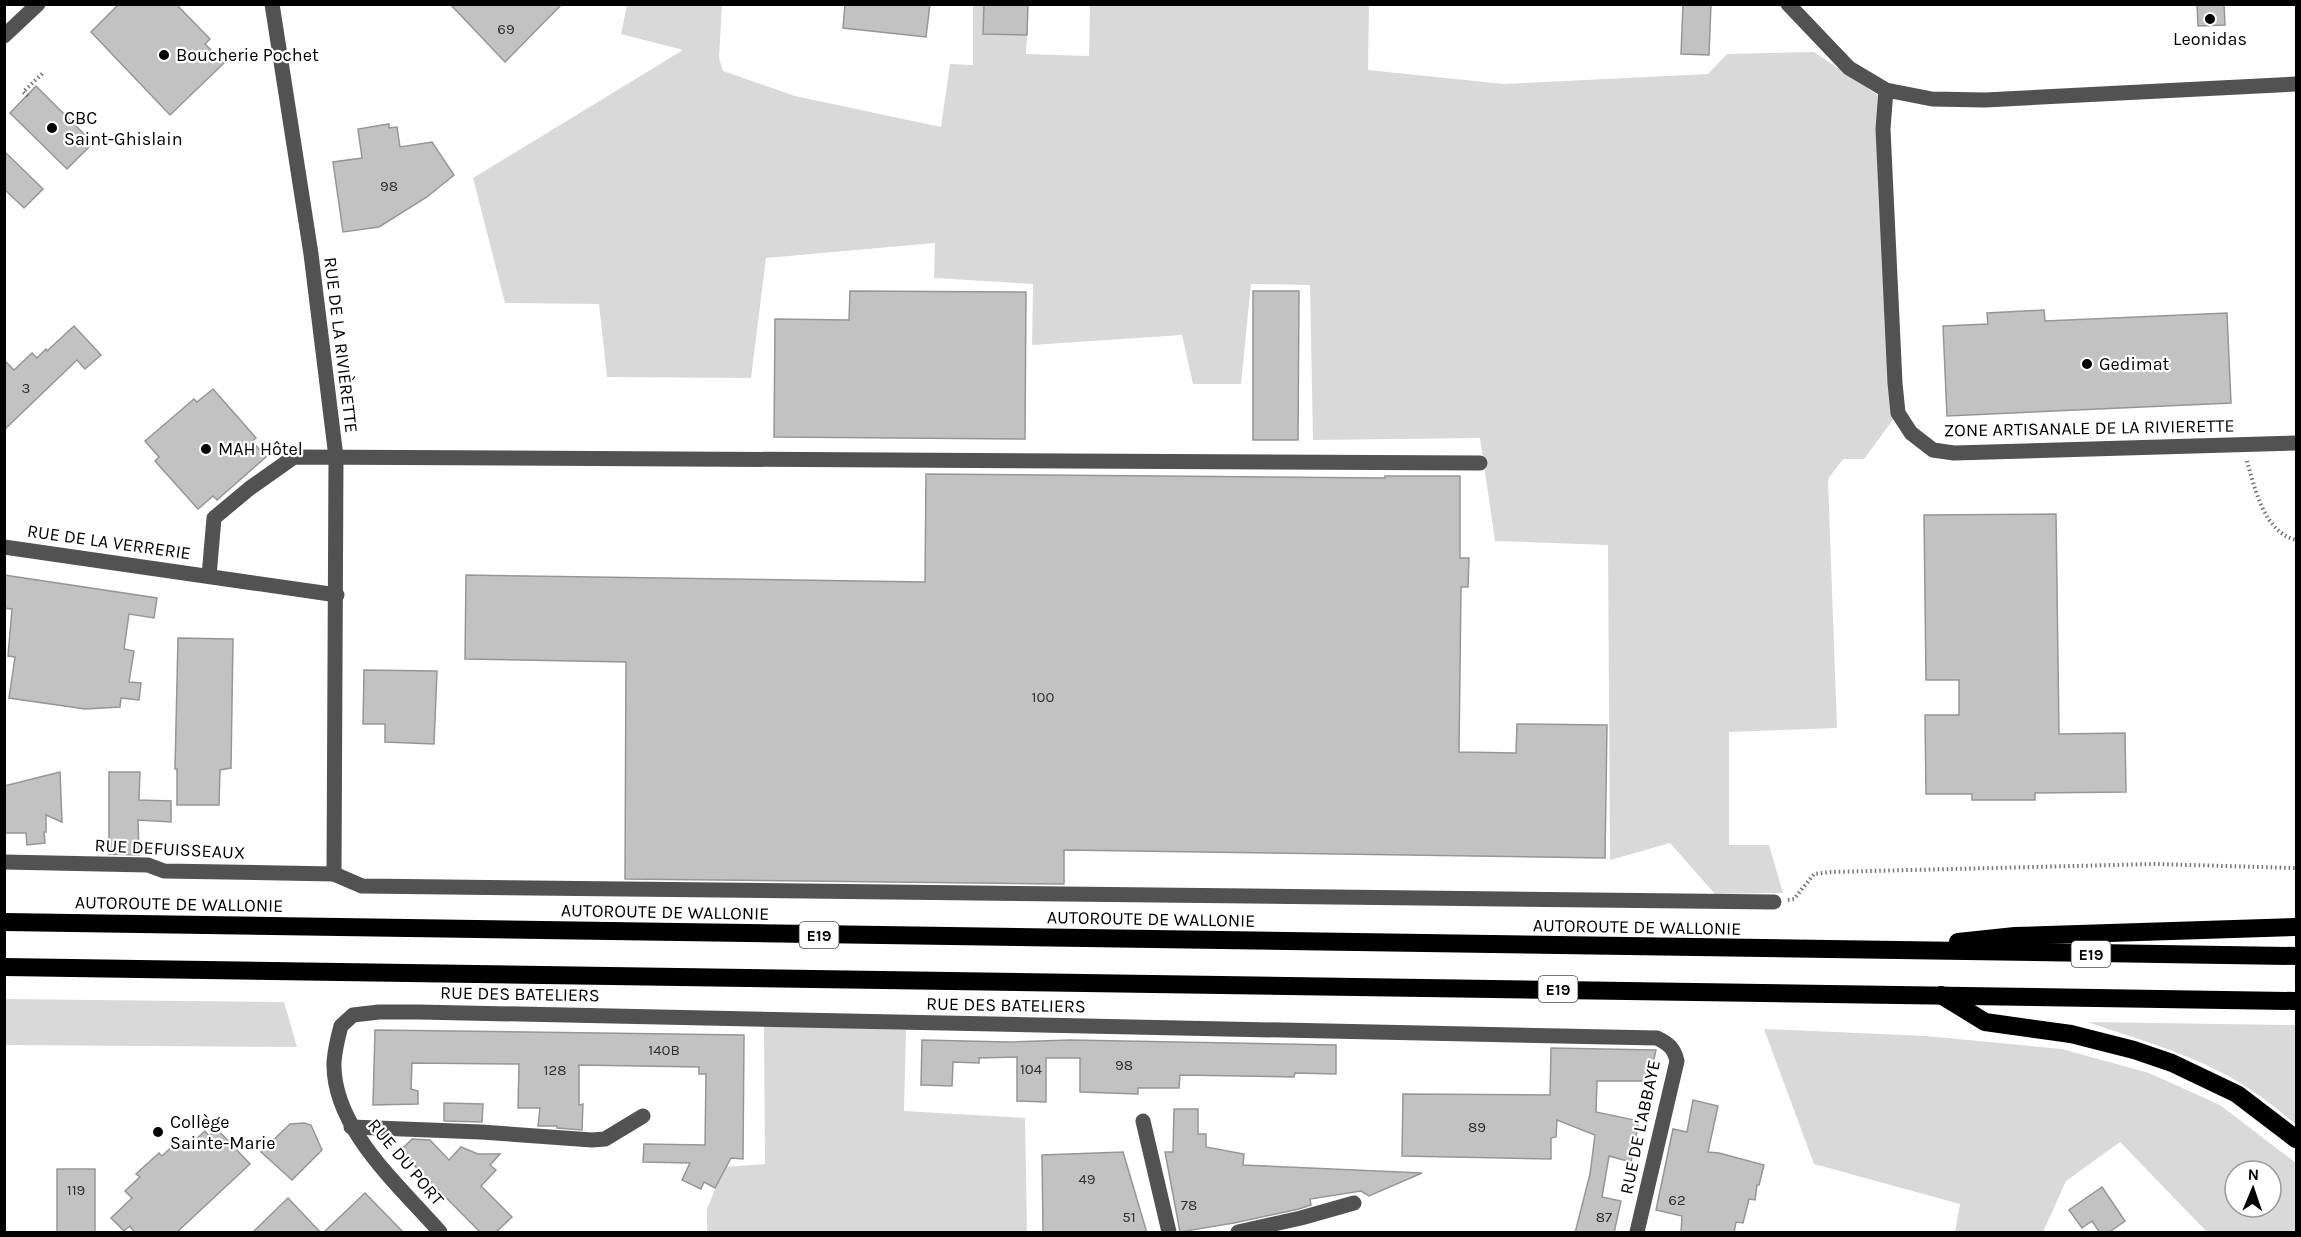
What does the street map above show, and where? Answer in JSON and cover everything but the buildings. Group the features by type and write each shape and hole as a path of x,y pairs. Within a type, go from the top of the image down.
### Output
{"highway":[{"name":"AUTOROUTE DE WALLONIE","path":"4,922 2296,956"},
{"path":"1885,951 2015,936 2296,927"},
{"name":"E19","path":"4,967 2296,1000"},
{"path":"1941,995 1985,1022 2071,1034 2134,1050 2194,1072 2237,1094 2296,1139"}],"street":[{"path":"4,36 38,4"},
{"name":"RUE DE LA RIVIÈRETTE","path":"272,4 311,254 336,457 334,874"},
{"path":"1788,4 1849,68 1886,90 1932,99 1985,100 2296,84"},
{"name":"ZONE ARTISANALE DE LA RIVIERETTE","path":"1886,90 1883,129 1895,383 1898,413 1911,433 1933,450 1954,453 2296,443"},
{"name":"RUE DE LA VERRERIE","path":"209,576 214,518 250,488 294,457 1480,463"},
{"name":"RUE DE LA VERRERIE","path":"4,547 337,595"},
{"name":"RUE DEFUISSEAUX","path":"4,862 148,865 164,871 334,874"},
{"path":"334,874 362,886 1774,902"},
{"name":"RUE DES BATELIERS","path":"353,1015 418,1012 1657,1038"},
{"name":"RUE DU PORT","path":"353,1015 341,1026 334,1063 341,1100 351,1127 358,1139 440,1233"},
{"name":"RUE DE L'ABBAYE","path":"1637,1233 1677,1061 1675,1051 1670,1044 1657,1038"},
{"path":"351,1127 481,1132 599,1140 620,1132 643,1116"},
{"path":"1143,1121 1168,1233"},
{"path":"1238,1233 1354,1203"}],"path":[{"path":"27,96 23,92 43,73"},
{"path":"2242,446 2267,516 2284,537 2296,540"},
{"path":"1774,902 1794,899 1814,874 1830,872 2155,864 2296,868"}],"shaded area":[{"path":"627,5 722,5 719,58 723,71 795,96 941,127 950,64 973,65 973,5 984,5 983,34 1027,35 1026,54 1089,56 1090,5 1369,5 1368,70 1504,84 1708,74 1727,54 1814,52 1885,100 1898,413 1864,459 1843,459 1828,479 1837,728 1729,732 1729,845 1769,845 1783,893 1715,894 1670,843 1610,860 1608,545 1495,541 1480,438 1313,440 1310,285 1251,284 1241,384 1193,384 1182,335 1032,345 1033,284 934,278 935,243 766,258 751,378 607,377 599,304 505,303 473,178 683,50 621,34"},
{"path":"5,999 284,1002 297,1047 5,1045"},
{"path":"2088,1022 2296,1025 2296,1125 2256,1093 2213,1068 2160,1046"},
{"path":"764,1025 906,1030 904,1111 1025,1118 1027,1232 707,1232 707,1209 724,1167 765,1164"},
{"path":"1764,1029 1926,1036 2062,1049 2149,1073 2220,1105 2296,1163 2296,1232 2207,1232 2120,1142 2066,1181 2043,1232 1955,1232 1960,1204 1814,1164"}],"place":[{"name":"Leonidas","path":"2210,19"},
{"name":"Boucherie Pochet","path":"164,55"},
{"name":"CBC Saint-Ghislain","path":"52,128"},
{"name":"Gedimat","path":"2087,364"},
{"name":"MAH Hôtel","path":"206,449"},
{"name":"Collège Sainte-Marie","path":"158,1132"}]}
